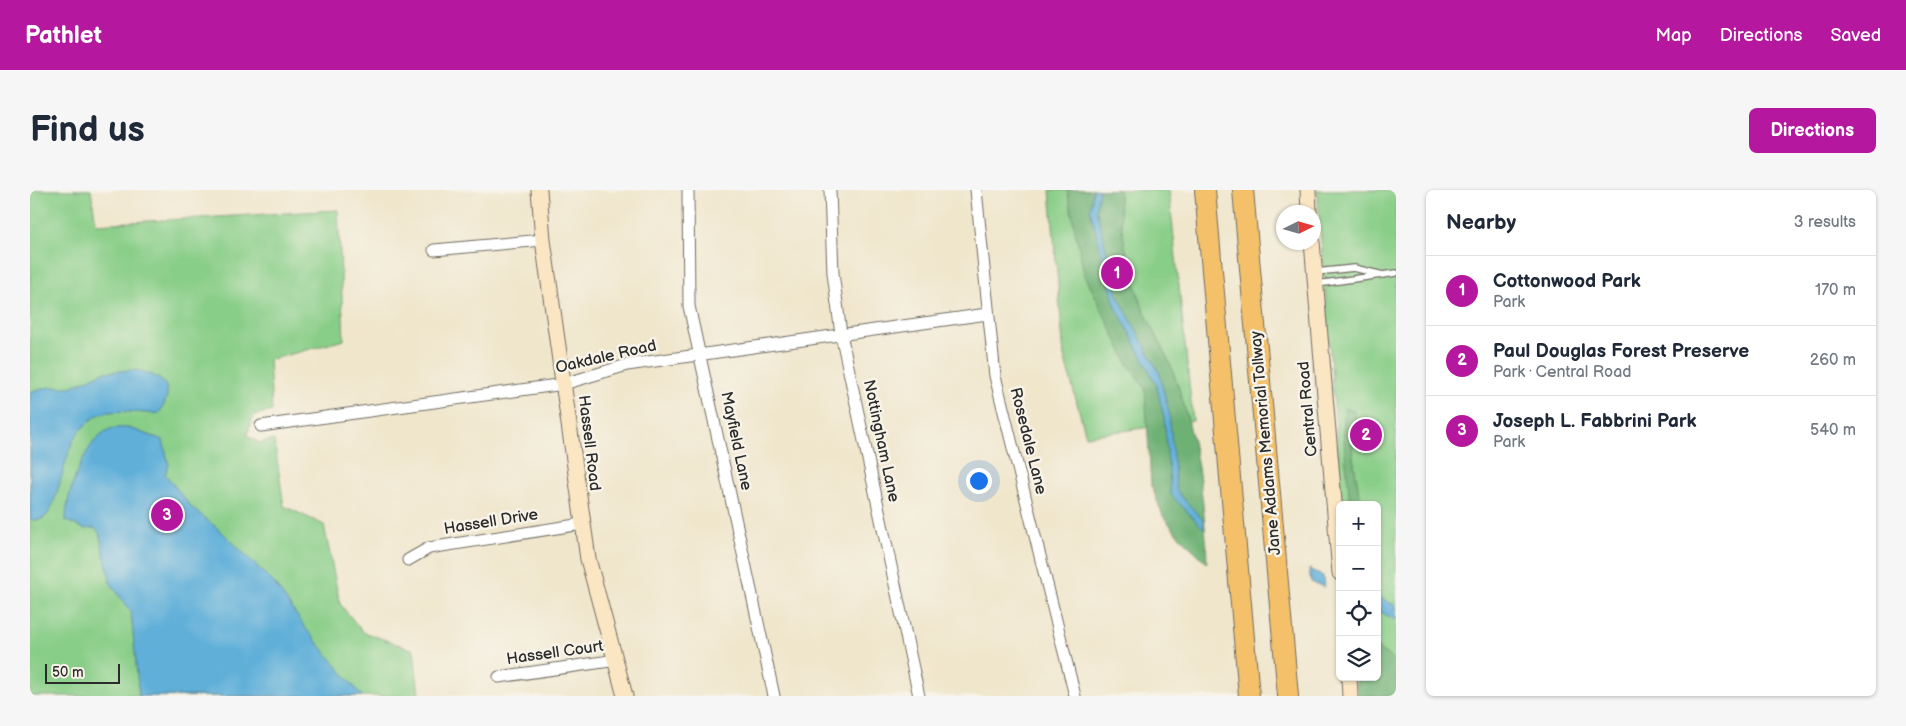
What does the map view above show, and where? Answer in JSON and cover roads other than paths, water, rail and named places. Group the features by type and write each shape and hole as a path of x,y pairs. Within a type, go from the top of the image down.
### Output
{"highway":[{"path":"1205,190 1249,696"},
{"name":"Jane Addams Memorial Tollway","path":"1244,190 1288,696"}],"street":[{"name":"Hassell Road","path":"539,190 543,240 582,524 588,559 617,660 625,696"},
{"name":"Mayfield Lane","path":"688,190 689,306 774,696"},
{"name":"Nottingham Lane","path":"830,190 833,273 841,334 919,696"},
{"name":"Rosedale Lane","path":"976,190 987,314 995,376 1075,696"},
{"path":"1308,190 1309,205"},
{"path":"434,250 543,240"},
{"name":"Central Road","path":"1313,250 1338,546"},
{"name":"Oakdale Road","path":"261,426 564,384 628,365 987,314"},
{"name":"Hassell Drive","path":"408,560 429,548 582,524"},
{"name":"Hassell Court","path":"499,678 617,660"},
{"path":"1348,681 1350,696"}],"lane":[{"path":"1315,278 1354,268 1383,275"},
{"path":"1315,278 1396,274"}],"water":[{"path":"1093,190 1099,190 1096,209 1118,296 1160,374 1169,412 1176,488 1203,520 1204,529 1171,495 1164,418 1156,384 1115,305 1090,210"},
{"path":"135,370 152,375 164,383 167,389 167,396 159,413 117,411 101,414 92,419 74,439 49,512 41,519 30,519 30,392 50,387 71,387 104,372"},
{"path":"129,428 163,440 169,465 165,474 191,507 223,533 274,583 307,630 362,696 139,696 131,612 111,584 99,532 94,528 85,529 66,521 69,498 78,469 92,444 110,429"},
{"path":"1309,569 1323,576 1324,587 1311,582"},
{"path":"1381,598 1396,606 1396,620 1381,612"}],"place":[{"name":"Cottonwood Park","path":"1117,273"},
{"name":"Paul Douglas Forest Preserve","path":"1366,435"},
{"name":"Joseph L. Fabbrini Park","path":"167,515"}]}
